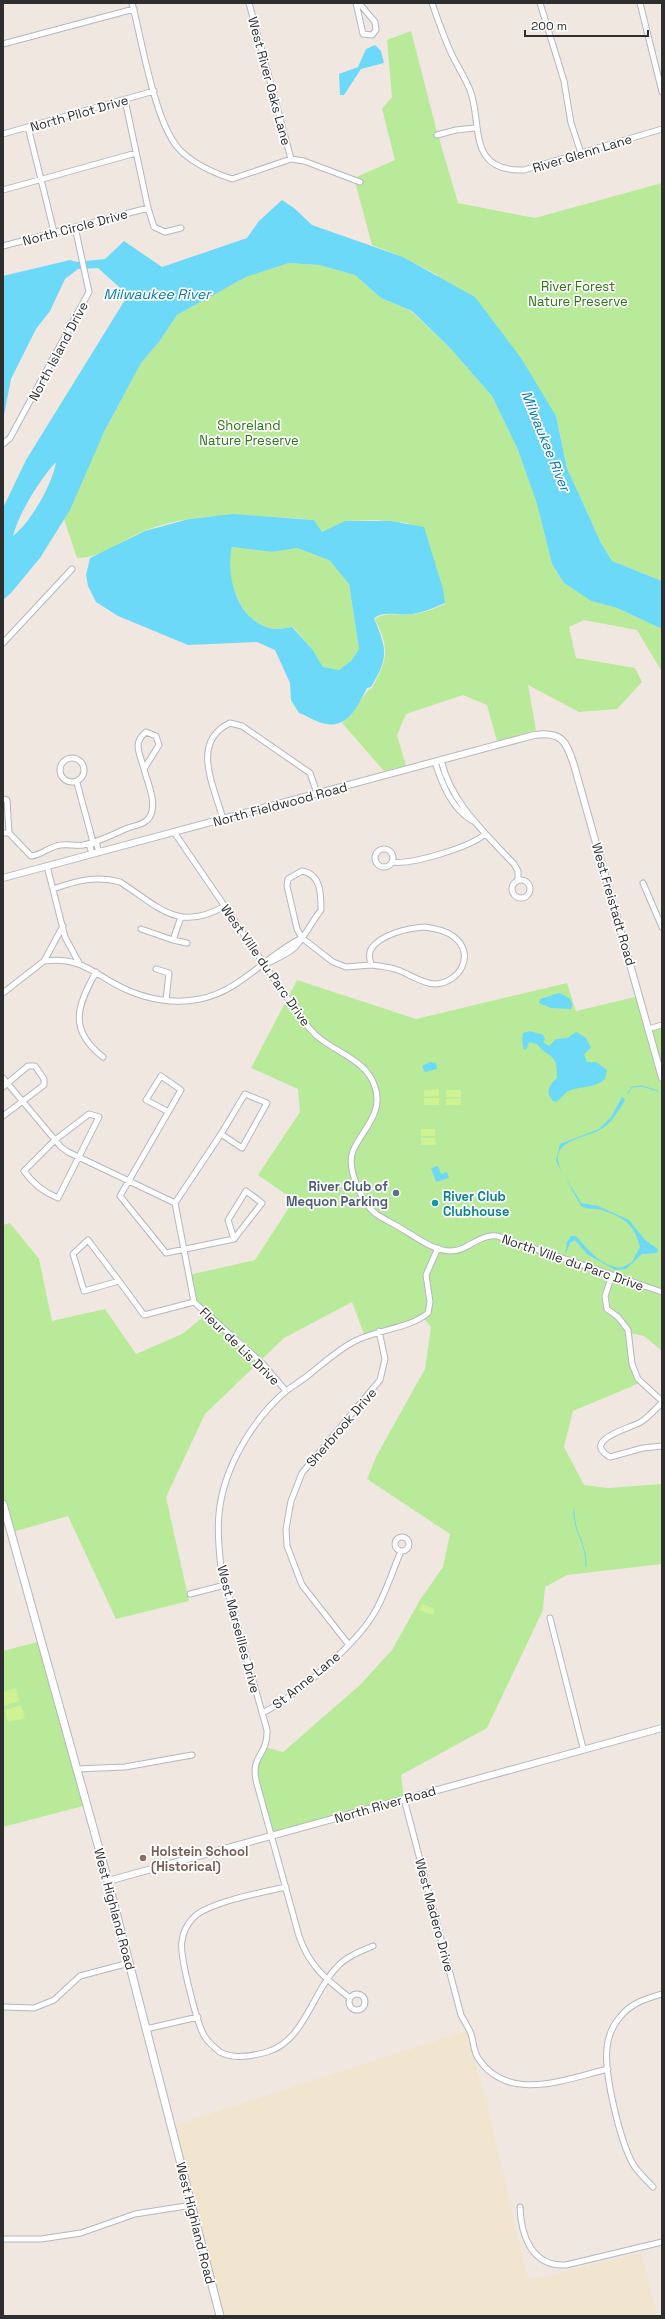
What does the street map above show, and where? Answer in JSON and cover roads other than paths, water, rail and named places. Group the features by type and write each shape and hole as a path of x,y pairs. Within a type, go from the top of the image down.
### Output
{"main road":[{"name":"West Highland Road","path":"3,1504 108,1881 220,2316"}],"street":[{"path":"132,3 162,122 173,142 181,152 202,167 232,179 292,159 304,161 360,182"},
{"name":"West River Oaks Lane","path":"250,3 292,159"},
{"path":"356,3 361,30 363,34 372,35 376,30 375,22 359,3"},
{"path":"432,3 444,36 471,92 475,128 456,130 437,135"},
{"path":"540,3 564,81 571,123 581,153"},
{"path":"640,3 662,92"},
{"path":"3,44 134,9"},
{"name":"North Pilot Drive","path":"3,134 154,91"},
{"path":"125,100 148,208 154,227 164,232 181,228"},
{"path":"28,127 54,232"},
{"name":"River Glenn Lane","path":"475,128 480,146 494,164 502,168 524,170 662,129"},
{"path":"3,190 136,154"},
{"name":"North Circle Drive","path":"3,246 148,208"},
{"name":"North Island Drive","path":"3,444 10,438 89,292 83,258 75,227"},
{"path":"3,643 72,569"},
{"path":"223,819 207,764 207,749 218,729 230,723 242,726 310,773 317,793"},
{"path":"3,798 6,800 9,833 31,856 40,855 56,846 77,846 111,837 124,829 138,826 148,820 152,812 152,802 137,743 139,738 146,732 156,736 159,746 144,769"},
{"name":"North Fieldwood Road","path":"3,878 534,734 549,733 557,736"},
{"name":"West Freistadt Road","path":"557,736 568,748 574,765 662,1078"},
{"path":"77,783 66,780 61,774 62,764 68,759 78,759 83,765 84,773 77,783 92,842 90,847 92,854"},
{"path":"438,761 444,780 466,818 473,821 514,864 518,871 518,880"},
{"name":"West Ville du Parc Drive","path":"174,832 265,963 301,1018 313,1032 363,1068 373,1083 377,1101 375,1113 353,1151 351,1163 356,1184 367,1204 377,1214 438,1248"},
{"path":"3,833 9,833"},
{"path":"392,862 405,862 465,846 486,834"},
{"path":"92,842 97,845 99,852"},
{"path":"47,866 65,937 79,963"},
{"path":"44,961 57,959 79,963 138,994 166,1000 201,999 221,992 240,982 284,948 302,938 321,910 316,880 312,874 302,871 288,879 287,886 297,929 302,938 333,962 346,967 370,965 398,970 433,984 445,982 460,971 464,964 464,950 455,937 446,931 425,927 412,928 378,942 371,949 369,955 370,965"},
{"path":"53,889 86,879 110,879 120,882 171,915 202,916 225,906"},
{"path":"643,883 662,927"},
{"path":"173,940 181,916"},
{"path":"3,993 44,961 63,925"},
{"path":"141,929 173,940 187,943"},
{"path":"156,969 169,973 166,1000"},
{"path":"96,972 81,998 79,1022 92,1049 103,1057"},
{"path":"648,1029 662,1025"},
{"path":"3,1116 45,1082 35,1066 28,1066 5,1085"},
{"path":"167,1111 146,1100 161,1076 180,1090 120,1196 166,1252 234,1240 262,1203 246,1191 228,1220 234,1240"},
{"path":"3,1078 5,1085 65,1149 128,1182 175,1203"},
{"path":"119,1281 84,1291 73,1254 88,1240 119,1281 144,1315 194,1302 175,1203 221,1134 245,1094 267,1103 242,1148 221,1134"},
{"path":"89,1114 99,1117 58,1198 38,1188 24,1171 56,1140 89,1114"},
{"name":"North Ville du Parc Drive","path":"438,1248 455,1250 482,1237 497,1236 662,1292"},
{"name":"West Marseilles Drive","path":"350,1998 327,1979 306,1955 271,1836 254,1772 256,1761 268,1741 267,1730 225,1585 218,1544 219,1513 225,1487 235,1459 263,1415 286,1391 348,1344 380,1331 414,1321 428,1313 430,1302 426,1275 438,1248"},
{"path":"612,1275 605,1296 608,1309 618,1317 628,1330 632,1364 638,1379 662,1402 643,1421 608,1435 602,1441 604,1454 610,1457 643,1448 662,1446"},
{"name":"Fleur de Lis Drive","path":"194,1302 263,1364 286,1391"},
{"name":"Sherbrook Drive","path":"349,1645 302,1585 287,1546 286,1529 291,1501 302,1473 380,1380 385,1359 380,1331"},
{"name":"St Anne Lane","path":"262,1713 276,1706 349,1645 373,1616 402,1552"},
{"path":"190,1594 225,1585"},
{"path":"550,1618 584,1748"},
{"name":"North River Road","path":"108,1881 584,1748 662,1728"},
{"path":"77,1770 125,1767 192,1754"},
{"name":"West Madero Drive","path":"404,1799 461,2015 468,2029 474,2050 482,2064 497,2077 512,2084 522,2086 540,2085 608,2069"},
{"path":"286,1887 207,1908 194,1917 188,1925 182,1941 182,1956 198,2017 205,2037 222,2052 240,2057 265,2053 282,2046 293,2036 327,1979 344,1961 373,1946"},
{"path":"3,2007 34,2008 54,2000 80,1976 129,1963"},
{"path":"654,2187 634,2166 629,2155 616,2108 608,2069 607,2049 609,2038 619,2018 630,2006 639,2001 662,1994"},
{"path":"146,2029 198,2017"},
{"path":"3,2239 41,2239 80,2233 135,2214 192,2206"},
{"path":"520,2207 525,2234 530,2248 536,2255 550,2265 566,2265 662,2242"}],"water":[{"path":"375,45 381,51 384,63 361,69 344,95 340,95 339,74 358,67 366,49"},
{"name":"Milwaukee River","path":"282,200 294,208 312,225 403,257 475,297 521,358 556,416 567,468 601,543 612,561 662,581 662,629 617,608 591,601 564,583 552,564 537,504 518,450 492,396 449,347 412,311 381,298 355,275 319,265 289,263 246,277 177,315 159,342 141,363 104,432 70,510 40,558 11,593 3,600 3,508 26,460 128,295 98,268 78,269 65,279 50,311 36,329 11,379 3,420 3,276 70,260 77,262 105,259 124,241 162,267 247,238 259,221","holes":["56,462 46,491 34,512 20,530 13,536 25,507 43,478"]},
{"path":"233,514 314,520 322,532 345,521 391,521 424,527 443,589 445,603 429,610 416,613 383,614 374,618 384,646 383,660 377,677 371,687 367,688 356,708 347,719 334,724 319,722 299,713 291,700 290,683 275,650 257,642 188,645 118,616 96,602 88,586 86,575 90,558 145,531 189,519","holes":["232,547 272,552 297,548 329,560 349,584 359,649 351,661 339,670 323,667 312,649 292,627 274,629 262,625 251,618 243,608 233,585 230,559"]},
{"path":"559,993 571,1001 571,1009 551,1008 539,1003 540,999"},
{"path":"530,1031 543,1035 545,1039 543,1042 549,1046 556,1039 567,1038 576,1032 586,1038 591,1048 584,1054 587,1062 596,1062 607,1070 605,1079 597,1084 571,1090 556,1102 553,1101 549,1095 549,1089 557,1078 556,1063 552,1057 537,1044 529,1042 527,1048 524,1050 522,1041 523,1033"},
{"path":"430,1062 436,1063 437,1069 425,1072 422,1066"},
{"path":"622,1097 625,1099 615,1116 603,1128 573,1140 561,1149 558,1156 563,1174 556,1161 560,1144 599,1129 611,1117"},
{"path":"438,1166 441,1174 447,1172 449,1178 436,1182 431,1168"},
{"path":"564,1175 581,1203 598,1206 629,1220 645,1240 658,1249 657,1253 642,1254 626,1269 615,1270 587,1254 575,1240 570,1243 565,1255 567,1242 571,1236 576,1236 590,1252 601,1261 614,1267 621,1268 632,1262 640,1247 635,1233 623,1219 602,1210 581,1206"}],"waterway":[{"path":"628,1093 632,1087 642,1086 658,1091"},
{"path":"574,1509 574,1518 584,1550 586,1566"}],"place":[{"name":"River Club of Mequon Parking","path":"396,1193"},
{"name":"River Club Clubhouse","path":"435,1203"},
{"name":"Holstein School (Historical)","path":"143,1858"}],"park label":[{"name":"River Forest Nature Preserve","path":"578,294"},
{"name":"Shoreland Nature Preserve","path":"249,432"}]}
